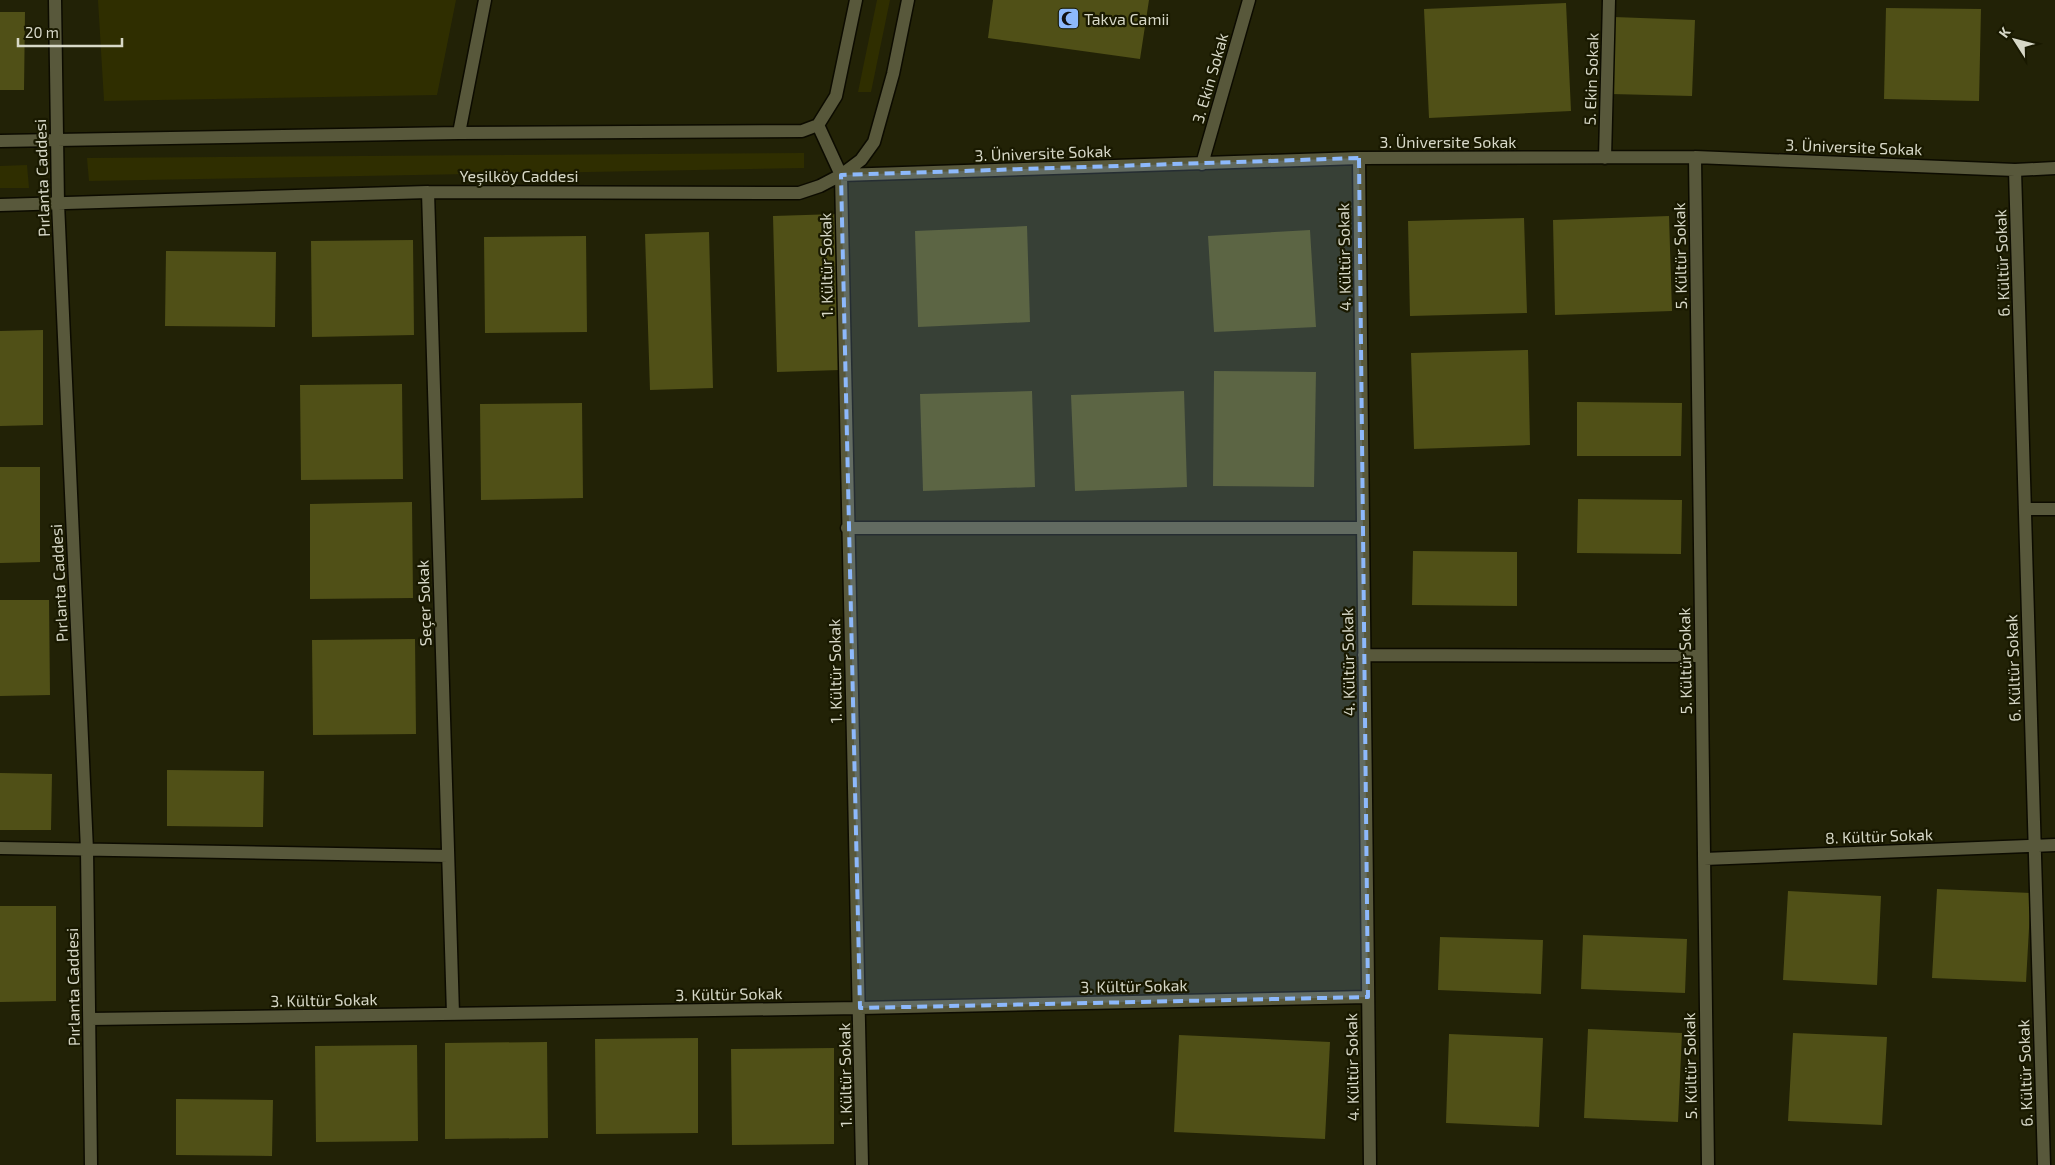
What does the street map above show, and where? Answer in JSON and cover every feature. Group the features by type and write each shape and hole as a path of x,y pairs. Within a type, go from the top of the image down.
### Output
{"street":[{"name":"Pırlanta Caddesi","path":"55,0 58,203 87,850 91,1165"},
{"path":"459,133 485,0"},
{"path":"0,141 459,133 802,131 818,125 836,96 856,0"},
{"name":"Yeşilköy Caddesi","path":"0,204 428,192 799,193 820,186 841,175 860,160 874,142 893,74 908,0"},
{"name":"3. Ekin Sokak","path":"1202,164 1249,0"},
{"name":"5. Ekin Sokak","path":"1605,158 1609,0"},
{"path":"818,125 841,175"},
{"name":"3. Üniversite Sokak","path":"841,175 1359,158 1695,158 2015,170 2055,168"},
{"name":"4. Kültür Sokak","path":"1359,158 1370,1165"},
{"name":"5. Kültür Sokak","path":"1695,158 1708,1165"},
{"name":"6. Kültür Sokak","path":"2015,170 2044,1165"},
{"name":"1. Kültür Sokak","path":"841,175 862,1165"},
{"name":"Seçer Sokak","path":"428,192 453,1014"},
{"path":"2025,509 2055,509"},
{"path":"847,528 1363,528"},
{"path":"1364,655 1701,656"},
{"name":"8. Kültür Sokak","path":"1704,859 2055,845"},
{"path":"0,848 448,856"},
{"name":"3. Kültür Sokak","path":"90,1019 860,1008 1368,997"}],"highlighted area":[{"path":"1359,158 1368,997 860,1008 841,175"}],"shaded area":[{"path":"98,0 456,0 437,95 104,101"},
{"path":"877,0 890,0 871,92 858,92"},
{"path":"804,153 804,168 89,181 87,158"},
{"path":"27,165 29,188 0,188 0,166"}],"building":[{"name":"Takva Camii","path":"993,0 1149,0 1140,59 988,38"},
{"path":"1566,3 1571,111 1429,118 1424,9"},
{"path":"1886,8 1981,9 1979,101 1884,99"},
{"path":"0,12 25,12 24,90 0,90"},
{"path":"1614,17 1695,20 1692,96 1611,94"},
{"path":"837,214 840,370 777,372 773,216"},
{"path":"1669,216 1672,311 1555,315 1553,220"},
{"path":"1524,218 1527,313 1410,316 1408,221"},
{"path":"1027,226 1030,322 918,327 915,231"},
{"path":"1310,230 1316,327 1214,332 1208,236"},
{"path":"709,232 713,388 650,390 645,234"},
{"path":"586,236 587,332 485,333 484,237"},
{"path":"413,240 414,335 312,337 311,241"},
{"path":"166,251 276,252 275,327 165,326"},
{"path":"43,330 43,425 0,426 0,331"},
{"path":"1528,350 1530,445 1414,449 1411,353"},
{"path":"1214,371 1316,372 1314,487 1213,486"},
{"path":"402,384 403,479 301,480 300,385"},
{"path":"1032,391 1035,487 923,491 920,394"},
{"path":"1184,391 1187,487 1075,491 1071,395"},
{"path":"1577,402 1682,403 1681,456 1577,456"},
{"path":"582,403 583,498 481,500 480,404"},
{"path":"0,467 40,467 40,562 0,563"},
{"path":"1578,499 1682,500 1681,554 1577,553"},
{"path":"412,502 413,598 310,599 310,504"},
{"path":"1413,551 1517,552 1517,606 1412,605"},
{"path":"0,600 49,600 50,695 0,696"},
{"path":"415,639 416,734 313,735 312,640"},
{"path":"167,770 264,771 263,827 167,826"},
{"path":"0,773 52,774 51,830 0,830"},
{"path":"1937,889 2031,893 2026,982 1932,978"},
{"path":"1788,891 1881,896 1877,985 1783,980"},
{"path":"0,906 56,906 56,1001 0,1002"},
{"path":"1583,935 1687,939 1685,993 1581,989"},
{"path":"1440,937 1543,940 1541,994 1438,990"},
{"path":"1588,1029 1682,1033 1678,1122 1584,1118"},
{"path":"1793,1033 1887,1037 1882,1125 1788,1121"},
{"path":"1449,1034 1543,1038 1539,1127 1446,1123"},
{"path":"1179,1035 1330,1042 1325,1139 1174,1132"},
{"path":"698,1038 698,1133 596,1134 595,1039"},
{"path":"547,1042 548,1138 445,1139 445,1043"},
{"path":"417,1045 418,1141 316,1142 315,1046"},
{"path":"834,1048 834,1144 732,1145 731,1049"},
{"path":"176,1099 273,1100 272,1156 176,1155"}],"place":[{"name":"Takva Camii","path":"1068,19"}]}
